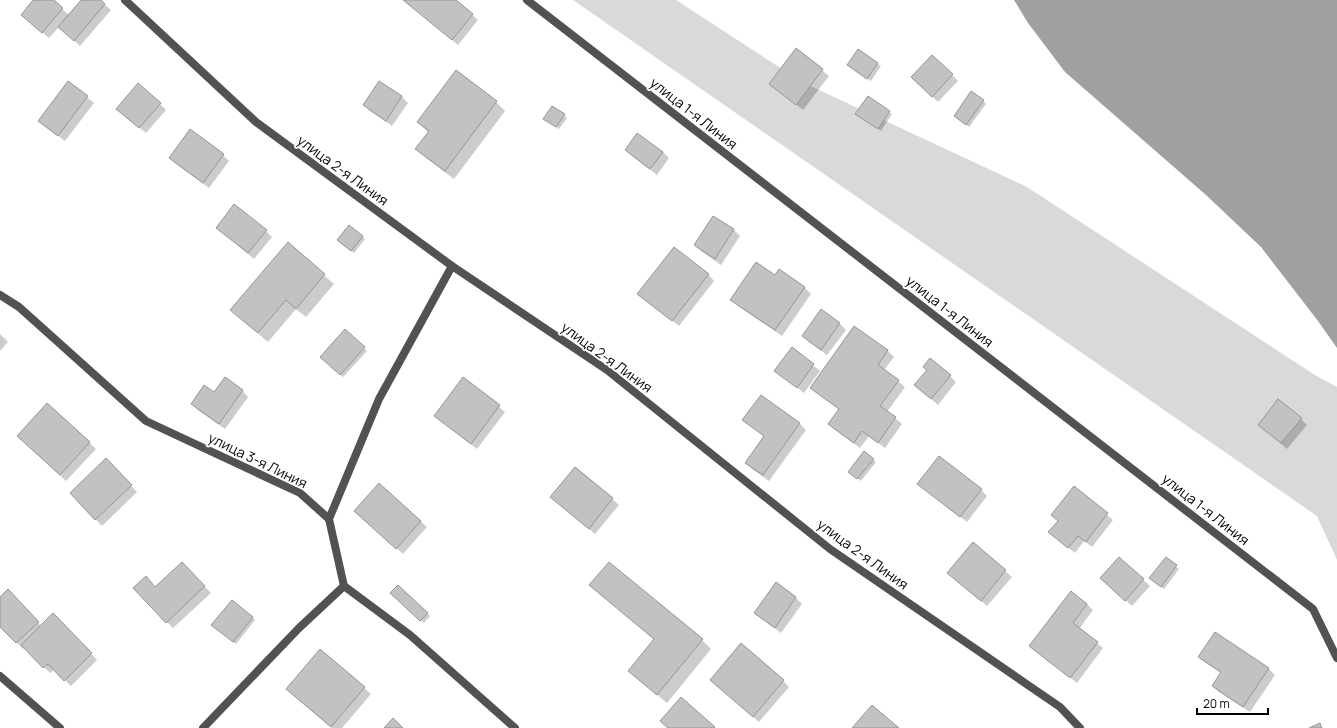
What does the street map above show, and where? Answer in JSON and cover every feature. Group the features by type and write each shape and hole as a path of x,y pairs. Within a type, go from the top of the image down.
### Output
{"street":[{"name":"улица 2-я Линия","path":"124,0 256,122 452,266 607,370 830,548 1060,707 1080,728"},
{"name":"улица 1-я Линия","path":"527,0 1313,609 1337,658"},
{"path":"452,266 379,399 329,519 344,586 410,635 515,728"},
{"name":"улица 3-я Линия","path":"0,295 19,307 146,420 300,493 329,519"},
{"path":"203,728 299,628 344,586"},
{"path":"0,676 60,728"}],"shaded area":[{"path":"573,0 676,0 802,82 1027,187 1315,375 1337,387 1337,560 1317,516"},
{"path":"1014,0 1337,0 1337,348 1261,247 1206,195 1065,72 1028,23"}],"building":[{"path":"33,0 54,0 63,8 42,33 21,15"},
{"path":"81,0 101,0 105,4 74,41 58,27"},
{"path":"403,0 456,0 473,14 452,40"},
{"path":"796,48 823,69 796,105 769,84"},
{"path":"858,49 878,63 867,79 847,65"},
{"path":"932,55 953,74 932,97 911,77"},
{"path":"456,70 497,101 445,171 415,149 429,131 417,122"},
{"path":"68,81 88,96 58,136 38,121"},
{"path":"379,81 402,96 386,121 363,105"},
{"path":"138,83 161,103 139,128 116,109"},
{"path":"971,91 984,100 966,125 954,116"},
{"path":"868,96 890,111 878,129 855,114"},
{"path":"552,106 565,114 556,127 543,119"},
{"path":"190,129 224,154 203,183 169,158"},
{"path":"637,133 663,152 650,169 625,150"},
{"path":"234,204 267,230 248,253 216,228"},
{"path":"713,216 734,229 715,259 694,245"},
{"path":"349,225 363,236 351,251 337,240"},
{"path":"288,242 325,274 296,309 286,300 258,333 230,310"},
{"path":"674,247 709,274 672,321 637,294"},
{"path":"756,262 775,275 779,269 805,287 775,330 730,300"},
{"path":"821,309 840,323 821,350 802,336"},
{"path":"854,326 888,350 878,365 899,380 880,406 896,417 878,443 862,431 854,443 828,424 839,409 810,388"},
{"path":"345,329 365,347 340,375 320,357"},
{"path":"792,347 814,364 797,388 774,371"},
{"path":"930,358 951,375 931,399 914,385 927,370 923,367"},
{"path":"225,377 243,390 219,424 191,404 204,385 214,392"},
{"path":"463,377 500,405 471,444 434,416"},
{"path":"761,395 800,423 763,475 745,463 764,436 742,420"},
{"path":"1278,399 1302,418 1281,443 1258,425"},
{"path":"47,403 90,442 60,475 17,436"},
{"path":"864,451 874,459 857,479 848,472"},
{"path":"939,456 982,489 960,517 917,484"},
{"path":"106,458 132,485 95,520 70,493"},
{"path":"575,467 613,498 589,529 550,497"},
{"path":"379,483 421,521 396,549 354,511"},
{"path":"1074,486 1108,513 1086,542 1078,536 1068,548 1048,532 1058,521 1051,515"},
{"path":"973,542 1006,570 981,601 947,573"},
{"path":"1119,557 1144,579 1125,601 1100,578"},
{"path":"1166,557 1177,565 1161,587 1149,578"},
{"path":"182,562 205,586 166,623 133,588 146,576 155,587"},
{"path":"609,562 703,639 657,695 628,671 654,639 589,585"},
{"path":"776,582 796,597 775,628 754,613"},
{"path":"398,585 428,613 420,621 390,593"},
{"path":"8,589 39,622 16,643 0,627 0,597"},
{"path":"1071,591 1087,604 1073,623 1098,642 1070,678 1029,646"},
{"path":"232,600 253,617 233,642 211,625"},
{"path":"53,613 92,653 64,681 48,664 43,668 21,645"},
{"path":"1215,632 1269,668 1243,707 1212,686 1221,672 1198,657"},
{"path":"741,643 784,680 753,717 710,680"},
{"path":"320,649 365,687 331,727 286,689"},
{"path":"681,697 715,727 668,728 660,721"},
{"path":"872,705 899,728 852,728"},
{"path":"393,718 403,728 384,728"},
{"path":"1320,723 1322,728 1309,728"}]}
